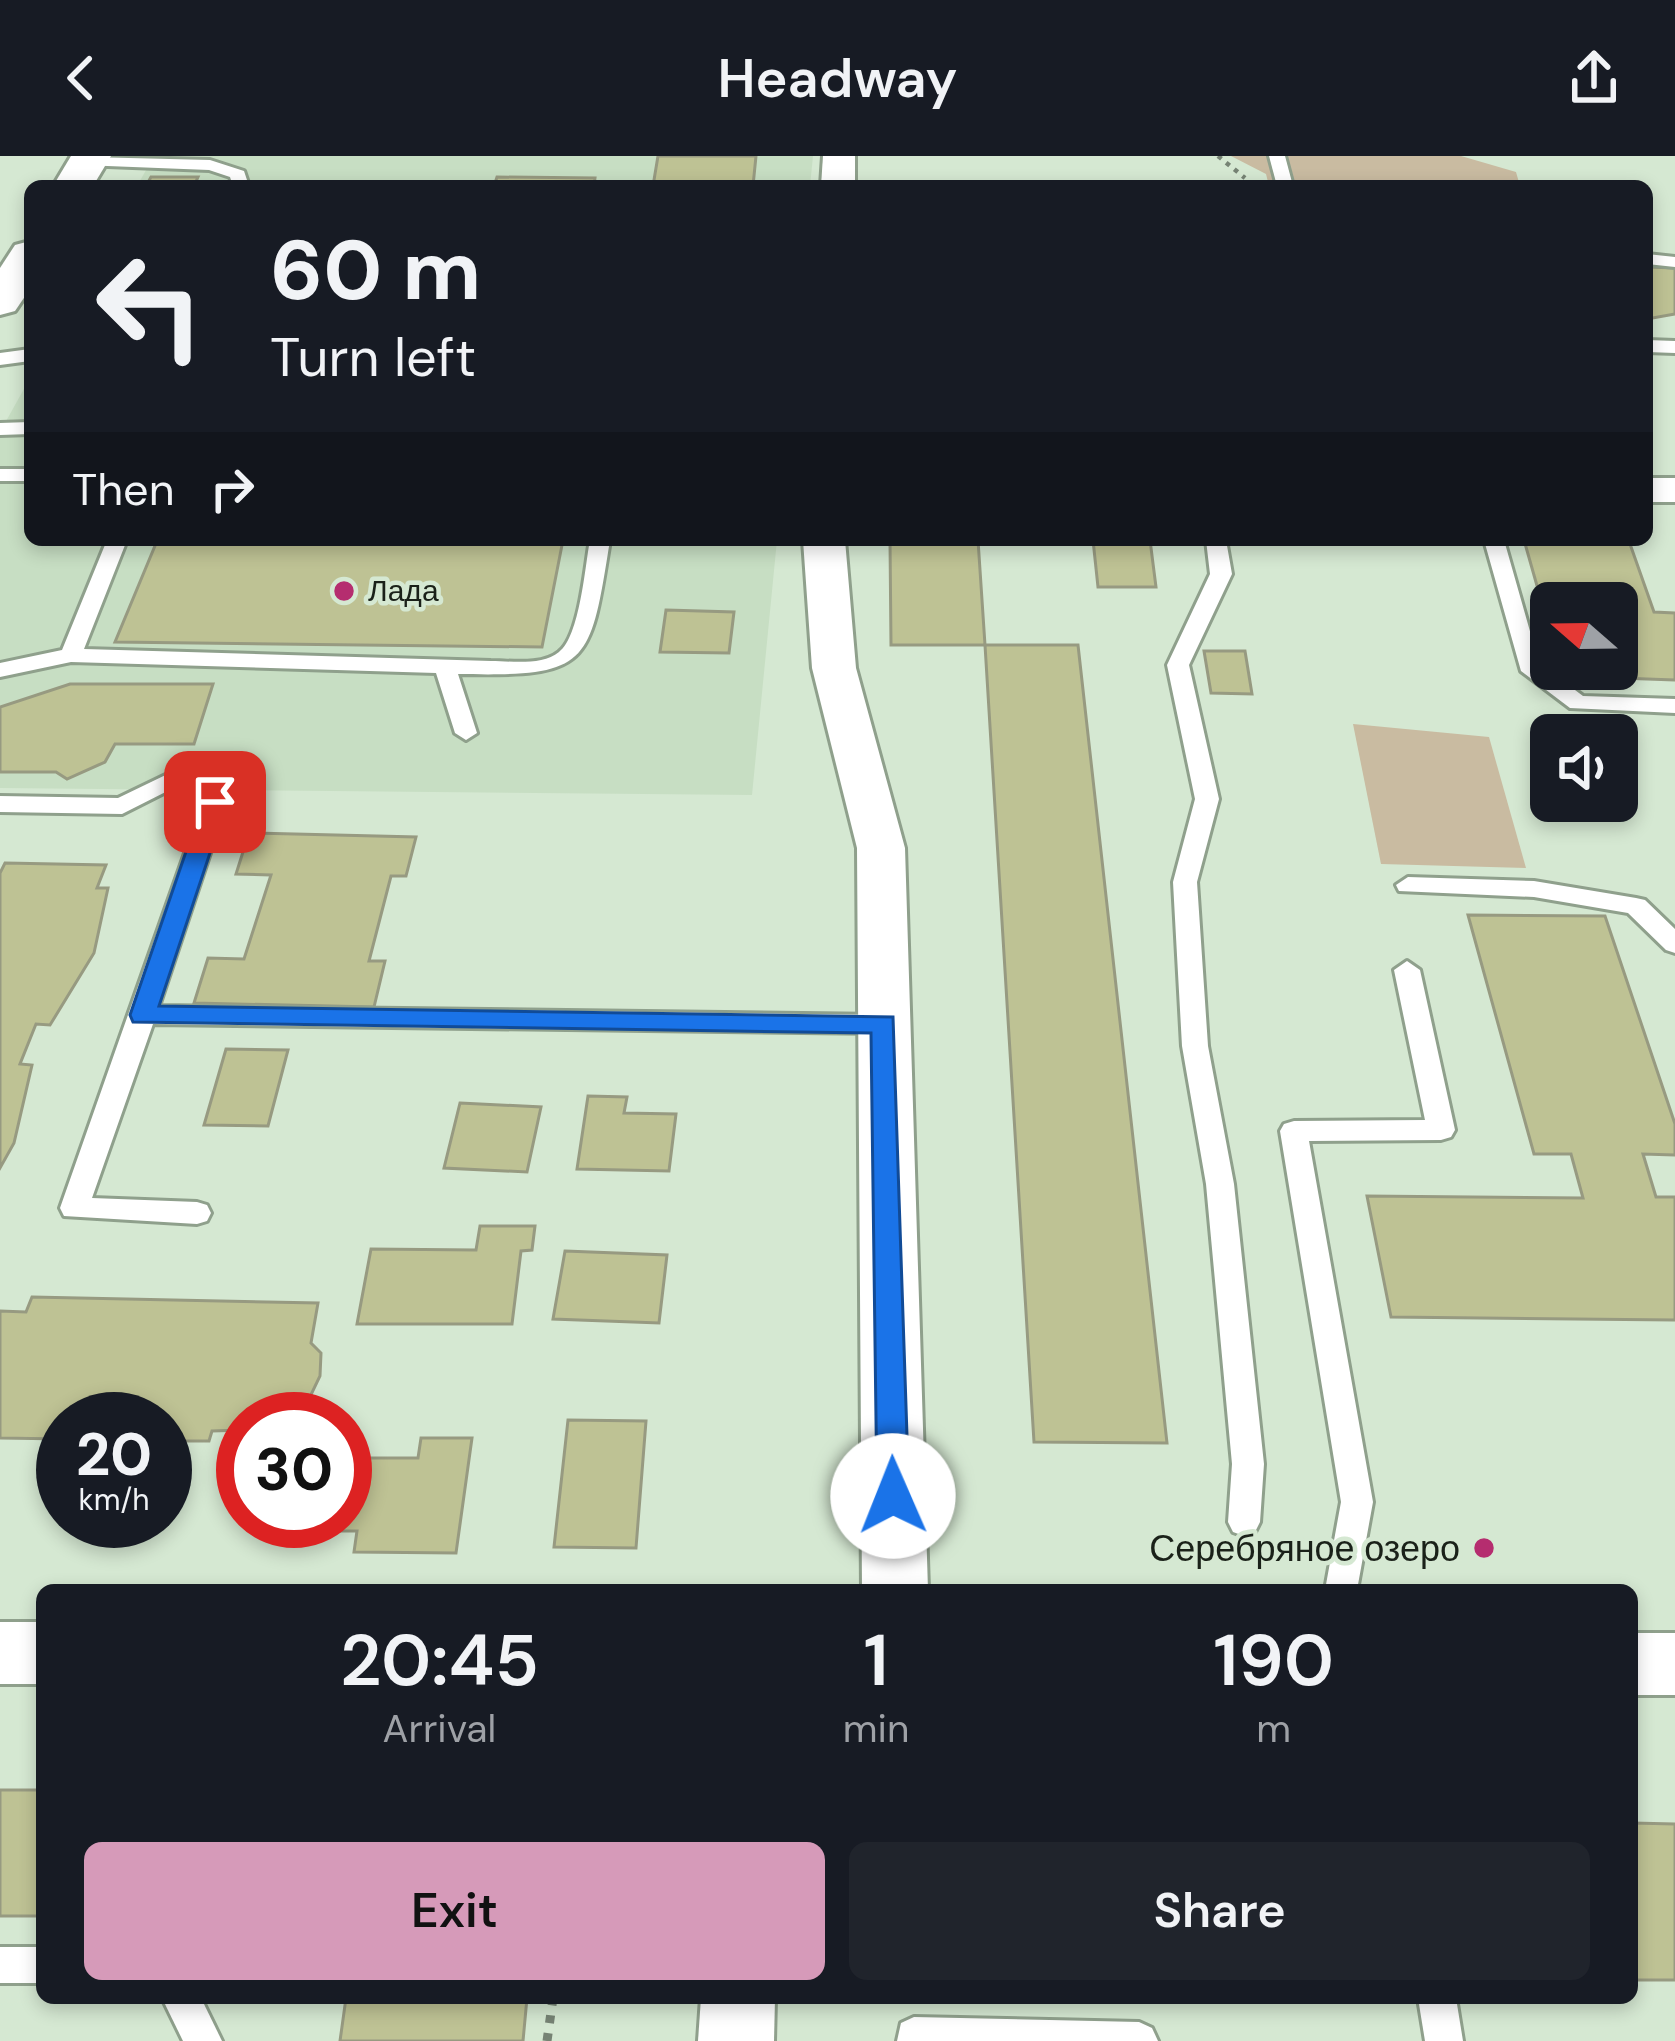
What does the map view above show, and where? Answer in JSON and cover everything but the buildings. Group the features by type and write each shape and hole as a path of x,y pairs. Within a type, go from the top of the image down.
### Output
{"main road":[{"path":"0,302 24,264"}],"street":[{"path":"824,546 834,668 881,848 895,1584"},
{"path":"0,1653 36,1653"},
{"path":"1638,1664 1675,1664"},
{"path":"736,2041 738,2004"}],"lane":[{"path":"84,168 210,165 238,173 240,180"},
{"path":"70,656 115,546"},
{"path":"0,670 70,656 550,668 569,658 584,637 599,546"},
{"path":"1217,546 1221,574 1178,665 1207,799 1185,882 1195,1046 1220,1184 1248,1464 1244,1522"},
{"path":"1496,546 1529,666 1578,703 1675,706"},
{"path":"445,667 466,734"},
{"path":"0,804 122,806 207,762"},
{"path":"197,1213 74,1208 215,802"},
{"path":"1408,885 1534,889 1636,906 1675,944"},
{"path":"1342,1584 1358,1502 1294,1131 1441,1130 1407,970"},
{"path":"143,1015 884,1024"},
{"path":"0,1965 36,1966"},
{"path":"184,2004 203,2041"},
{"path":"1438,2004 1444,2041"},
{"path":"914,2036 1138,2041"}],"path":[{"path":"1218,156 1243,180"},
{"path":"547,2041 552,2004"}],"shaded area":[{"path":"154,156 813,156 811,180 140,180"},
{"path":"1231,156 1461,156 1516,172 1518,180 1268,180 1266,174"},
{"path":"24,389 24,546 776,546 752,795 0,788 0,432"},
{"path":"1353,724 1489,737 1526,868 1381,864"}],"place":[{"name":"Лада","path":"344,591"},
{"name":"Серебряное озеро","path":"1484,1548"}],"route":[{"path":"215,802 143,1015 884,1024 893,1496"}]}
